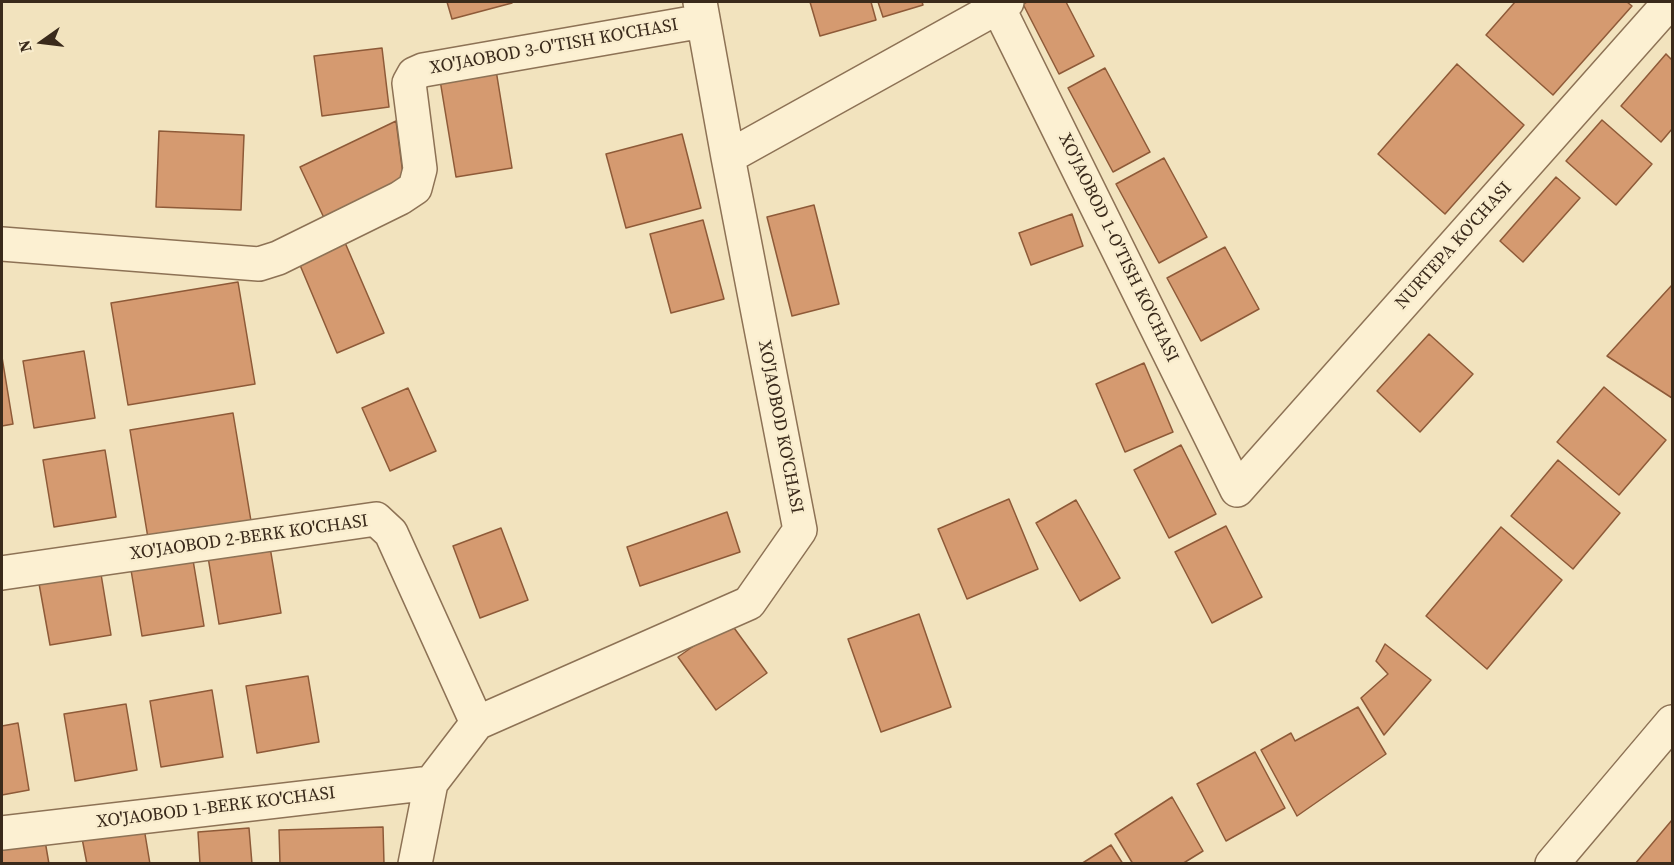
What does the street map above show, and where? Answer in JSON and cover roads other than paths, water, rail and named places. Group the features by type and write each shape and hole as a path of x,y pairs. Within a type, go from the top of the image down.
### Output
{"street":[{"name":"NURTEPA KO'CHASI","path":"1237,490 1670,2"},
{"name":"XO'JAOBOD 1-O'TISH KO'CHASI","path":"728,158 1002,4 1237,490"},
{"name":"XO'JAOBOD KO'CHASI","path":"415,864 431,783 477,723 749,603 800,530 702,11"},
{"name":"XO'JAOBOD 3-O'TISH KO'CHASI","path":"2,244 259,264 278,258 400,198 415,188 420,170 409,83 414,75 423,70 702,11"},
{"name":"XO'JAOBOD 2-BERK KO'CHASI","path":"2,573 376,519 391,533 477,723"},
{"path":"1552,864 1672,722"},
{"name":"XO'JAOBOD 1-BERK KO'CHASI","path":"2,833 431,783"}]}
